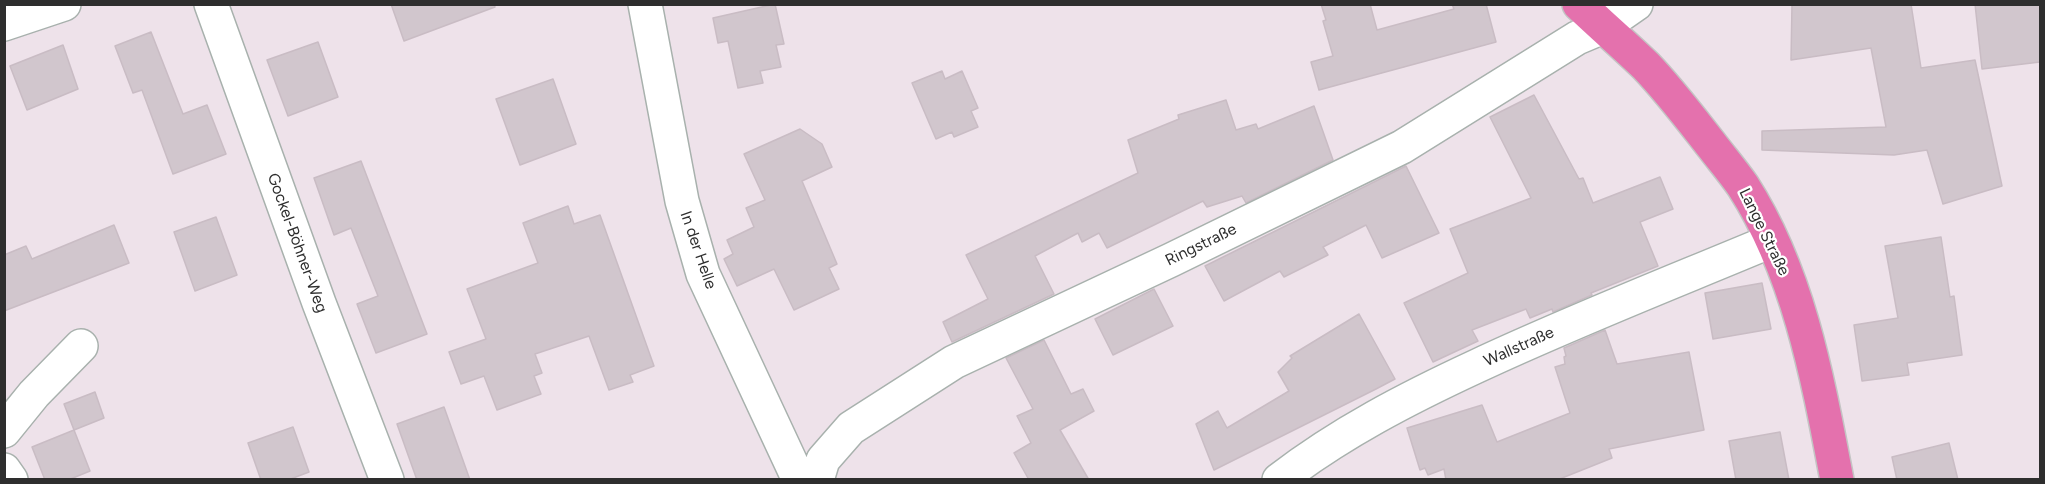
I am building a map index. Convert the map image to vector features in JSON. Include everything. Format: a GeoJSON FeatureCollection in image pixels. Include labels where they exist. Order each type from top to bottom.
{"type":"FeatureCollection","features":[{"type":"Feature","properties":{"kind":"main road","name":"Lange Straße"},"geometry":{"type":"LineString","coordinates":[[1579,4],[1646,66],[1700,130],[1743,187],[1771,241],[1793,295],[1827,426],[1837,480]]}},
{"type":"Feature","properties":{"kind":"street"},"geometry":{"type":"LineString","coordinates":[[4,24],[64,4]]}},
{"type":"Feature","properties":{"kind":"street","name":"Gockel-Böhner-Weg"},"geometry":{"type":"LineString","coordinates":[[211,4],[319,303],[387,480]]}},
{"type":"Feature","properties":{"kind":"street","name":"In der Helle"},"geometry":{"type":"LineString","coordinates":[[645,4],[682,201],[703,274],[799,480]]}},
{"type":"Feature","properties":{"kind":"street","name":"Ringstraße"},"geometry":{"type":"LineString","coordinates":[[817,480],[823,460],[851,428],[954,362],[1171,260],[1402,147],[1577,38],[1603,27],[1636,4]]}},
{"type":"Feature","properties":{"kind":"street","name":"Wallstraße"},"geometry":{"type":"LineString","coordinates":[[1279,480],[1352,430],[1432,387],[1533,340],[1771,241]]}},
{"type":"Feature","properties":{"kind":"street"},"geometry":{"type":"LineString","coordinates":[[4,431],[34,394],[81,346]]}},
{"type":"Feature","properties":{"kind":"street"},"geometry":{"type":"LineString","coordinates":[[4,470],[11,480]]}},
{"type":"Feature","properties":{"kind":"building"},"geometry":{"type":"Polygon","coordinates":[[[391,4],[494,4],[495,7],[404,41],[391,4]]]}},
{"type":"Feature","properties":{"kind":"building"},"geometry":{"type":"Polygon","coordinates":[[[775,4],[784,44],[776,45],[781,67],[760,71],[763,83],[738,88],[728,41],[718,43],[713,18],[775,4]]]}},
{"type":"Feature","properties":{"kind":"building"},"geometry":{"type":"Polygon","coordinates":[[[1321,4],[1370,4],[1377,30],[1454,9],[1452,4],[1486,4],[1496,42],[1319,90],[1311,62],[1333,56],[1323,21],[1326,20],[1321,4]]]}},
{"type":"Feature","properties":{"kind":"building"},"geometry":{"type":"Polygon","coordinates":[[[1792,4],[1911,4],[1921,68],[1975,60],[2002,186],[1943,204],[1927,150],[1894,155],[1762,150],[1762,131],[1886,127],[1871,48],[1791,60],[1792,4]]]}},
{"type":"Feature","properties":{"kind":"building"},"geometry":{"type":"Polygon","coordinates":[[[1975,4],[2040,4],[2040,62],[1982,69],[1975,4]]]}},
{"type":"Feature","properties":{"kind":"building"},"geometry":{"type":"Polygon","coordinates":[[[151,32],[183,114],[207,105],[226,154],[173,174],[142,90],[133,93],[115,46],[151,32]]]}},
{"type":"Feature","properties":{"kind":"building"},"geometry":{"type":"Polygon","coordinates":[[[318,42],[338,97],[288,116],[267,60],[318,42]]]}},
{"type":"Feature","properties":{"kind":"building"},"geometry":{"type":"Polygon","coordinates":[[[63,45],[78,89],[27,110],[10,66],[63,45]]]}},
{"type":"Feature","properties":{"kind":"building"},"geometry":{"type":"Polygon","coordinates":[[[942,71],[945,79],[962,71],[978,108],[971,111],[978,127],[954,137],[952,132],[936,139],[912,83],[942,71]]]}},
{"type":"Feature","properties":{"kind":"building"},"geometry":{"type":"Polygon","coordinates":[[[553,79],[576,144],[520,165],[496,99],[553,79]]]}},
{"type":"Feature","properties":{"kind":"building"},"geometry":{"type":"Polygon","coordinates":[[[1534,95],[1579,179],[1583,178],[1593,203],[1660,177],[1673,209],[1640,222],[1658,266],[1591,293],[1592,295],[1553,312],[1552,309],[1530,318],[1526,309],[1472,330],[1478,341],[1433,362],[1404,303],[1468,273],[1450,229],[1531,198],[1490,117],[1534,95]]]}},
{"type":"Feature","properties":{"kind":"building"},"geometry":{"type":"Polygon","coordinates":[[[1226,100],[1236,130],[1256,124],[1258,129],[1314,106],[1333,160],[1246,203],[1242,196],[1207,207],[1203,201],[1107,248],[1099,233],[1082,242],[1078,233],[1035,256],[1054,294],[952,342],[943,322],[988,299],[966,255],[1138,173],[1128,140],[1179,119],[1178,115],[1226,100]]]}},
{"type":"Feature","properties":{"kind":"building"},"geometry":{"type":"Polygon","coordinates":[[[800,129],[822,144],[832,167],[802,181],[837,264],[829,268],[839,289],[794,310],[774,269],[737,286],[724,259],[733,254],[727,240],[754,227],[746,208],[765,200],[744,154],[800,129]]]}},
{"type":"Feature","properties":{"kind":"building"},"geometry":{"type":"Polygon","coordinates":[[[361,161],[427,334],[376,353],[357,304],[378,296],[351,228],[334,235],[314,178],[361,161]]]}},
{"type":"Feature","properties":{"kind":"building"},"geometry":{"type":"Polygon","coordinates":[[[1406,166],[1439,233],[1382,258],[1366,225],[1323,247],[1328,255],[1284,277],[1280,271],[1224,301],[1205,266],[1406,166]]]}},
{"type":"Feature","properties":{"kind":"building"},"geometry":{"type":"Polygon","coordinates":[[[568,206],[574,224],[600,215],[654,366],[630,375],[633,382],[609,390],[589,336],[535,354],[542,373],[534,376],[541,394],[497,410],[484,376],[461,384],[449,352],[486,339],[467,289],[538,263],[523,223],[568,206]]]}},
{"type":"Feature","properties":{"kind":"building"},"geometry":{"type":"Polygon","coordinates":[[[216,217],[237,275],[195,291],[174,232],[216,217]]]}},
{"type":"Feature","properties":{"kind":"building"},"geometry":{"type":"Polygon","coordinates":[[[114,225],[129,263],[4,311],[4,255],[26,246],[32,259],[114,225]]]}},
{"type":"Feature","properties":{"kind":"building"},"geometry":{"type":"Polygon","coordinates":[[[1941,237],[1950,297],[1954,296],[1962,355],[1907,363],[1909,375],[1862,381],[1854,325],[1898,318],[1885,246],[1941,237]]]}},
{"type":"Feature","properties":{"kind":"building"},"geometry":{"type":"Polygon","coordinates":[[[1762,283],[1771,329],[1713,339],[1705,293],[1762,283]]]}},
{"type":"Feature","properties":{"kind":"building"},"geometry":{"type":"Polygon","coordinates":[[[1154,289],[1173,326],[1113,355],[1095,319],[1154,289]]]}},
{"type":"Feature","properties":{"kind":"building"},"geometry":{"type":"Polygon","coordinates":[[[1359,314],[1395,379],[1214,470],[1196,424],[1218,411],[1227,428],[1289,391],[1278,372],[1292,358],[1290,356],[1359,314]]]}},
{"type":"Feature","properties":{"kind":"building"},"geometry":{"type":"Polygon","coordinates":[[[1605,330],[1617,364],[1689,352],[1704,430],[1609,449],[1612,458],[1557,480],[1446,480],[1444,469],[1428,475],[1425,468],[1420,470],[1407,428],[1482,405],[1497,442],[1570,413],[1555,367],[1565,364],[1564,348],[1605,330]]]}},
{"type":"Feature","properties":{"kind":"building"},"geometry":{"type":"Polygon","coordinates":[[[1044,340],[1071,394],[1083,389],[1094,411],[1060,430],[1089,480],[1029,480],[1014,453],[1031,443],[1017,416],[1033,409],[1006,358],[1044,340]]]}},
{"type":"Feature","properties":{"kind":"building"},"geometry":{"type":"Polygon","coordinates":[[[95,392],[104,418],[74,430],[64,404],[95,392]]]}},
{"type":"Feature","properties":{"kind":"building"},"geometry":{"type":"Polygon","coordinates":[[[444,407],[470,480],[417,480],[397,424],[444,407]]]}},
{"type":"Feature","properties":{"kind":"building"},"geometry":{"type":"Polygon","coordinates":[[[293,427],[309,472],[288,480],[261,480],[248,443],[293,427]]]}},
{"type":"Feature","properties":{"kind":"building"},"geometry":{"type":"Polygon","coordinates":[[[74,430],[90,471],[68,480],[45,480],[32,447],[74,430]]]}},
{"type":"Feature","properties":{"kind":"building"},"geometry":{"type":"Polygon","coordinates":[[[1780,432],[1789,480],[1736,480],[1729,441],[1780,432]]]}},
{"type":"Feature","properties":{"kind":"building"},"geometry":{"type":"Polygon","coordinates":[[[1949,443],[1958,480],[1897,480],[1892,457],[1949,443]]]}}]}
